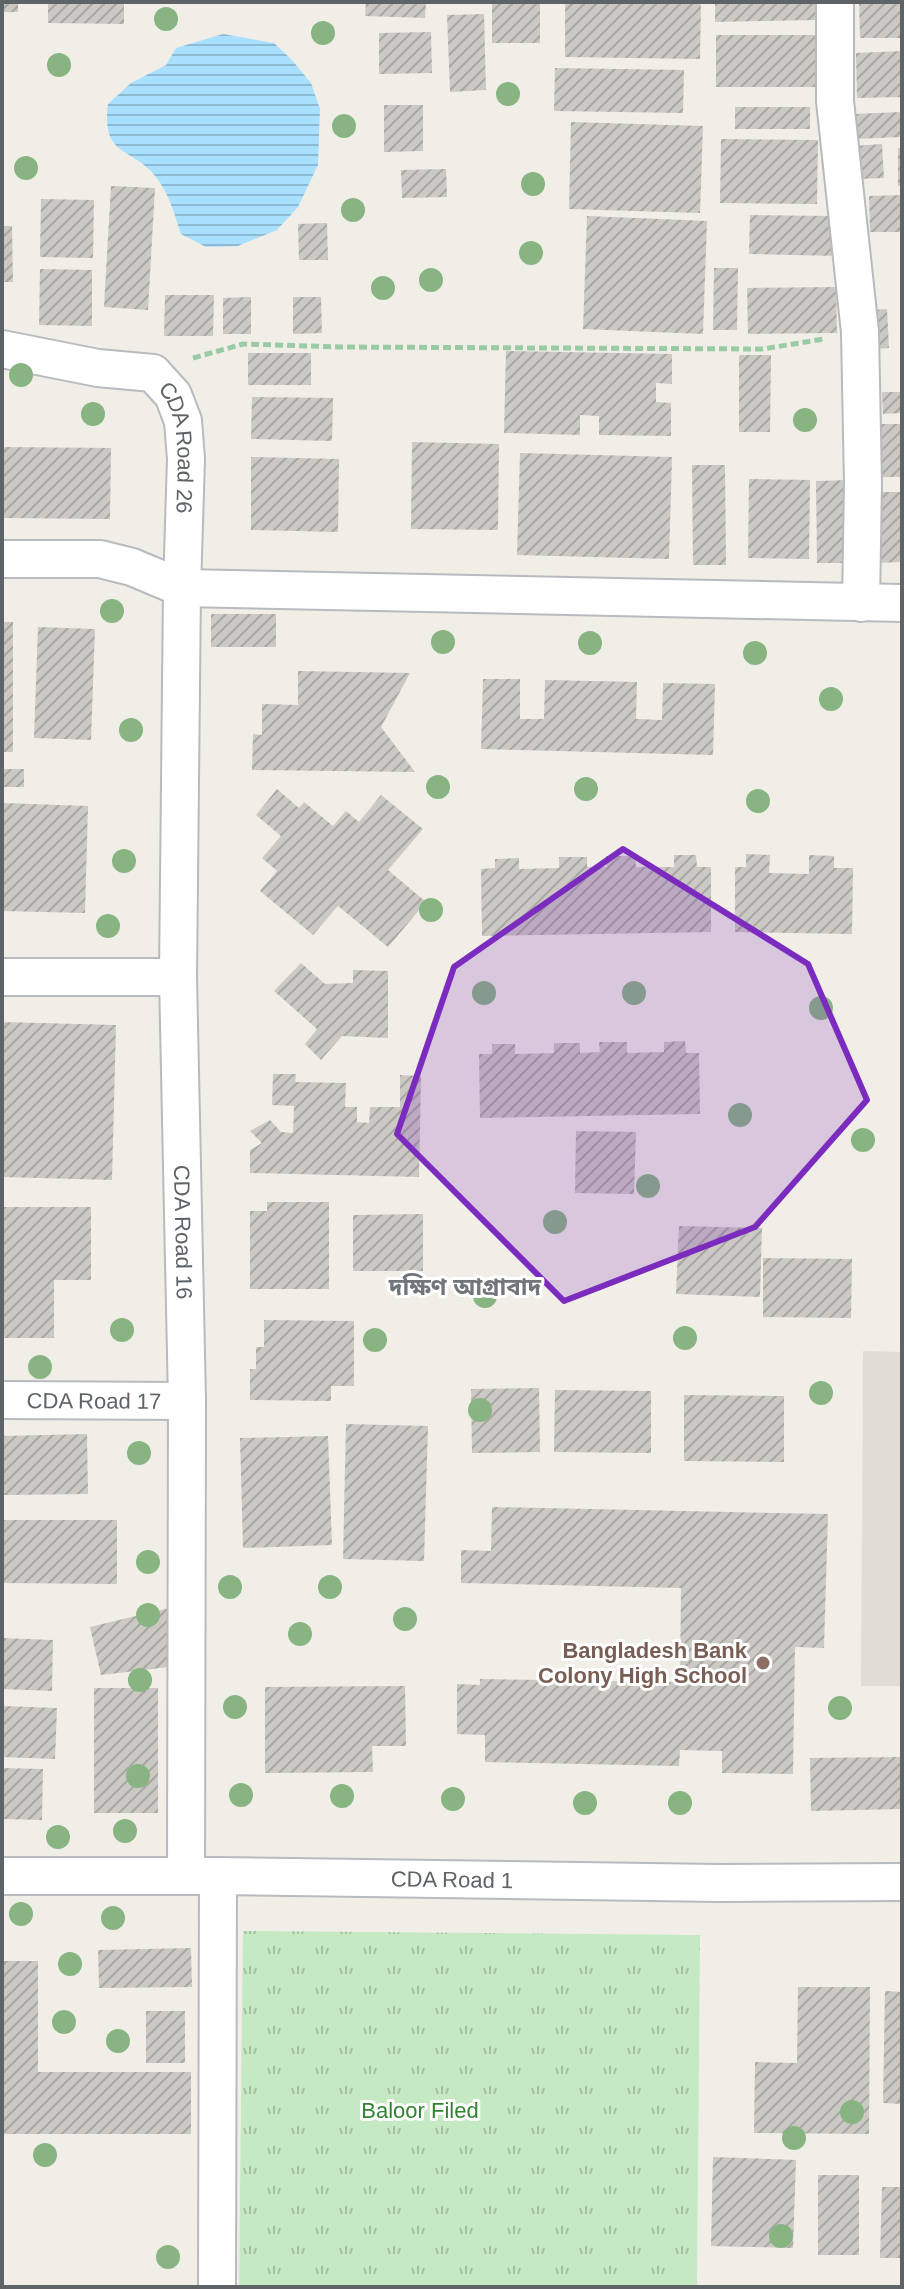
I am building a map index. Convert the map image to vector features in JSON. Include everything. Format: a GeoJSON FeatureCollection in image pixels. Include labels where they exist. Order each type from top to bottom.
{"type":"FeatureCollection","features":[{"type":"Feature","properties":{"kind":"street"},"geometry":{"type":"LineString","coordinates":[[835,2],[835,101],[860,332],[863,484],[861,603]]}},
{"type":"Feature","properties":{"kind":"street","name":"CDA Road 26"},"geometry":{"type":"LineString","coordinates":[[2,349],[98,368],[153,373],[173,395],[183,421],[186,459],[182,588]]}},
{"type":"Feature","properties":{"kind":"street"},"geometry":{"type":"LineString","coordinates":[[2,559],[100,559],[132,567],[182,588],[902,603]]}},
{"type":"Feature","properties":{"kind":"street","name":"CDA Road 16"},"geometry":{"type":"LineString","coordinates":[[182,588],[178,977],[187,1401],[217,2287]]}},
{"type":"Feature","properties":{"kind":"street"},"geometry":{"type":"LineString","coordinates":[[2,977],[178,977]]}},
{"type":"Feature","properties":{"kind":"street","name":"CDA Road 17"},"geometry":{"type":"LineString","coordinates":[[2,1400],[187,1401]]}},
{"type":"Feature","properties":{"kind":"street","name":"CDA Road 1"},"geometry":{"type":"LineString","coordinates":[[2,1876],[902,1882]]}},
{"type":"Feature","properties":{"kind":"path"},"geometry":{"type":"LineString","coordinates":[[153,373],[206,353],[243,344],[763,349],[860,332]]}},
{"type":"Feature","properties":{"kind":"highlighted area"},"geometry":{"type":"Polygon","coordinates":[[[623,849],[808,964],[867,1100],[755,1227],[564,1301],[397,1134],[454,967],[623,849]]]}},
{"type":"Feature","properties":{"kind":"shaded area"},"geometry":{"type":"Polygon","coordinates":[[[863,1351],[902,1352],[902,1686],[861,1686],[863,1351]]]}},
{"type":"Feature","properties":{"kind":"green space","name":"Baloor Filed"},"geometry":{"type":"Polygon","coordinates":[[[243,1931],[700,1935],[697,2287],[239,2287],[243,1931]]]}},
{"type":"Feature","properties":{"kind":"water"},"geometry":{"type":"Polygon","coordinates":[[[223,34],[274,43],[311,83],[320,109],[318,165],[298,207],[277,230],[238,246],[206,247],[181,234],[159,181],[150,170],[115,144],[107,122],[108,104],[131,83],[166,65],[176,48],[223,34]]]}},
{"type":"Feature","properties":{"kind":"building"},"geometry":{"type":"Polygon","coordinates":[[[2,2],[18,2],[18,12],[2,12],[2,2]]]}},
{"type":"Feature","properties":{"kind":"building"},"geometry":{"type":"Polygon","coordinates":[[[48,2],[124,2],[124,24],[48,23],[48,2]]]}},
{"type":"Feature","properties":{"kind":"building"},"geometry":{"type":"Polygon","coordinates":[[[366,2],[426,2],[425,18],[365,16],[366,2]]]}},
{"type":"Feature","properties":{"kind":"building"},"geometry":{"type":"Polygon","coordinates":[[[492,2],[540,2],[540,43],[492,43],[492,2]]]}},
{"type":"Feature","properties":{"kind":"building"},"geometry":{"type":"Polygon","coordinates":[[[565,2],[701,2],[700,59],[565,57],[565,2]]]}},
{"type":"Feature","properties":{"kind":"building"},"geometry":{"type":"Polygon","coordinates":[[[715,2],[815,2],[816,20],[715,22],[715,2]]]}},
{"type":"Feature","properties":{"kind":"building"},"geometry":{"type":"Polygon","coordinates":[[[859,2],[902,2],[902,38],[860,38],[859,2]]]}},
{"type":"Feature","properties":{"kind":"building"},"geometry":{"type":"Polygon","coordinates":[[[484,14],[486,90],[450,92],[447,15],[484,14]]]}},
{"type":"Feature","properties":{"kind":"building"},"geometry":{"type":"Polygon","coordinates":[[[431,32],[432,73],[379,74],[379,33],[431,32]]]}},
{"type":"Feature","properties":{"kind":"building"},"geometry":{"type":"Polygon","coordinates":[[[716,35],[819,35],[819,87],[716,87],[716,35]]]}},
{"type":"Feature","properties":{"kind":"building"},"geometry":{"type":"Polygon","coordinates":[[[902,51],[902,97],[857,98],[856,53],[902,51]]]}},
{"type":"Feature","properties":{"kind":"building"},"geometry":{"type":"Polygon","coordinates":[[[555,68],[684,70],[683,113],[554,111],[555,68]]]}},
{"type":"Feature","properties":{"kind":"building"},"geometry":{"type":"Polygon","coordinates":[[[384,105],[423,105],[423,151],[384,152],[384,105]]]}},
{"type":"Feature","properties":{"kind":"building"},"geometry":{"type":"Polygon","coordinates":[[[735,107],[810,107],[810,129],[735,129],[735,107]]]}},
{"type":"Feature","properties":{"kind":"building"},"geometry":{"type":"Polygon","coordinates":[[[902,112],[902,137],[854,139],[854,114],[902,112]]]}},
{"type":"Feature","properties":{"kind":"building"},"geometry":{"type":"Polygon","coordinates":[[[571,122],[703,126],[700,213],[569,209],[571,122]]]}},
{"type":"Feature","properties":{"kind":"building"},"geometry":{"type":"Polygon","coordinates":[[[721,139],[818,140],[817,204],[720,203],[721,139]]]}},
{"type":"Feature","properties":{"kind":"building"},"geometry":{"type":"Polygon","coordinates":[[[882,144],[884,178],[856,179],[854,146],[882,144]]]}},
{"type":"Feature","properties":{"kind":"building"},"geometry":{"type":"Polygon","coordinates":[[[898,148],[902,148],[902,186],[898,186],[898,148]]]}},
{"type":"Feature","properties":{"kind":"building"},"geometry":{"type":"Polygon","coordinates":[[[446,169],[447,197],[402,198],[401,170],[446,169]]]}},
{"type":"Feature","properties":{"kind":"building"},"geometry":{"type":"Polygon","coordinates":[[[111,186],[155,188],[148,310],[104,307],[111,186]]]}},
{"type":"Feature","properties":{"kind":"building"},"geometry":{"type":"Polygon","coordinates":[[[902,195],[902,232],[870,232],[869,196],[902,195]]]}},
{"type":"Feature","properties":{"kind":"building"},"geometry":{"type":"Polygon","coordinates":[[[41,199],[94,200],[93,258],[40,257],[41,199]]]}},
{"type":"Feature","properties":{"kind":"building"},"geometry":{"type":"Polygon","coordinates":[[[750,215],[835,216],[835,256],[749,254],[750,215]]]}},
{"type":"Feature","properties":{"kind":"building"},"geometry":{"type":"Polygon","coordinates":[[[587,216],[707,221],[703,334],[583,329],[587,216]]]}},
{"type":"Feature","properties":{"kind":"building"},"geometry":{"type":"Polygon","coordinates":[[[327,223],[328,260],[299,260],[298,224],[327,223]]]}},
{"type":"Feature","properties":{"kind":"building"},"geometry":{"type":"Polygon","coordinates":[[[2,226],[12,226],[13,282],[2,282],[2,226]]]}},
{"type":"Feature","properties":{"kind":"building"},"geometry":{"type":"Polygon","coordinates":[[[714,268],[738,268],[737,330],[713,330],[714,268]]]}},
{"type":"Feature","properties":{"kind":"building"},"geometry":{"type":"Polygon","coordinates":[[[40,269],[92,270],[92,326],[39,325],[40,269]]]}},
{"type":"Feature","properties":{"kind":"building"},"geometry":{"type":"Polygon","coordinates":[[[836,287],[837,333],[748,334],[747,288],[836,287]]]}},
{"type":"Feature","properties":{"kind":"building"},"geometry":{"type":"Polygon","coordinates":[[[165,295],[214,295],[213,336],[164,336],[165,295]]]}},
{"type":"Feature","properties":{"kind":"building"},"geometry":{"type":"Polygon","coordinates":[[[251,297],[251,334],[223,334],[223,298],[251,297]]]}},
{"type":"Feature","properties":{"kind":"building"},"geometry":{"type":"Polygon","coordinates":[[[293,297],[321,297],[322,333],[293,334],[293,297]]]}},
{"type":"Feature","properties":{"kind":"building"},"geometry":{"type":"Polygon","coordinates":[[[887,309],[889,348],[875,349],[872,310],[887,309]]]}},
{"type":"Feature","properties":{"kind":"building"},"geometry":{"type":"Polygon","coordinates":[[[506,351],[672,354],[672,384],[656,383],[656,402],[671,403],[671,436],[599,435],[599,416],[580,415],[580,435],[504,433],[506,351]]]}},
{"type":"Feature","properties":{"kind":"building"},"geometry":{"type":"Polygon","coordinates":[[[248,353],[311,353],[311,385],[248,385],[248,353]]]}},
{"type":"Feature","properties":{"kind":"building"},"geometry":{"type":"Polygon","coordinates":[[[739,355],[771,355],[770,432],[739,432],[739,355]]]}},
{"type":"Feature","properties":{"kind":"building"},"geometry":{"type":"Polygon","coordinates":[[[882,392],[902,392],[902,413],[883,414],[882,392]]]}},
{"type":"Feature","properties":{"kind":"building"},"geometry":{"type":"Polygon","coordinates":[[[252,397],[333,398],[332,441],[251,439],[252,397]]]}},
{"type":"Feature","properties":{"kind":"building"},"geometry":{"type":"Polygon","coordinates":[[[879,424],[902,424],[902,477],[879,477],[879,424]]]}},
{"type":"Feature","properties":{"kind":"building"},"geometry":{"type":"Polygon","coordinates":[[[412,442],[499,444],[498,530],[411,529],[412,442]]]}},
{"type":"Feature","properties":{"kind":"building"},"geometry":{"type":"Polygon","coordinates":[[[2,447],[111,448],[110,519],[2,518],[2,447]]]}},
{"type":"Feature","properties":{"kind":"building"},"geometry":{"type":"Polygon","coordinates":[[[520,453],[672,457],[669,559],[517,555],[520,453]]]}},
{"type":"Feature","properties":{"kind":"building"},"geometry":{"type":"Polygon","coordinates":[[[251,457],[339,459],[338,532],[251,530],[251,457]]]}},
{"type":"Feature","properties":{"kind":"building"},"geometry":{"type":"Polygon","coordinates":[[[692,465],[725,465],[726,565],[693,565],[692,465]]]}},
{"type":"Feature","properties":{"kind":"building"},"geometry":{"type":"Polygon","coordinates":[[[749,479],[810,480],[809,559],[748,558],[749,479]]]}},
{"type":"Feature","properties":{"kind":"building"},"geometry":{"type":"Polygon","coordinates":[[[851,480],[852,563],[817,563],[816,481],[851,480]]]}},
{"type":"Feature","properties":{"kind":"building"},"geometry":{"type":"Polygon","coordinates":[[[875,492],[902,492],[902,562],[876,563],[875,492]]]}},
{"type":"Feature","properties":{"kind":"building"},"geometry":{"type":"Polygon","coordinates":[[[211,614],[276,614],[276,647],[211,647],[211,614]]]}},
{"type":"Feature","properties":{"kind":"building"},"geometry":{"type":"Polygon","coordinates":[[[2,622],[13,622],[13,752],[2,752],[2,622]]]}},
{"type":"Feature","properties":{"kind":"building"},"geometry":{"type":"Polygon","coordinates":[[[38,627],[95,629],[91,740],[34,738],[38,627]]]}},
{"type":"Feature","properties":{"kind":"building"},"geometry":{"type":"Polygon","coordinates":[[[298,671],[410,673],[381,727],[415,772],[252,770],[253,734],[262,735],[262,704],[298,705],[298,671]]]}},
{"type":"Feature","properties":{"kind":"building"},"geometry":{"type":"Polygon","coordinates":[[[483,679],[520,679],[520,719],[544,719],[545,680],[637,682],[636,719],[662,720],[663,683],[715,684],[713,755],[481,749],[483,679]]]}},
{"type":"Feature","properties":{"kind":"building"},"geometry":{"type":"Polygon","coordinates":[[[2,769],[24,769],[24,787],[2,787],[2,769]]]}},
{"type":"Feature","properties":{"kind":"building"},"geometry":{"type":"Polygon","coordinates":[[[277,789],[299,808],[304,802],[333,826],[346,811],[359,822],[381,795],[423,829],[388,870],[426,902],[388,947],[338,906],[313,935],[260,891],[277,871],[262,858],[281,836],[256,815],[277,789]]]}},
{"type":"Feature","properties":{"kind":"building"},"geometry":{"type":"Polygon","coordinates":[[[2,803],[88,806],[85,913],[2,911],[2,803]]]}},
{"type":"Feature","properties":{"kind":"building"},"geometry":{"type":"Polygon","coordinates":[[[746,854],[770,855],[769,873],[809,874],[809,855],[834,856],[834,868],[853,868],[852,934],[735,932],[735,867],[746,867],[746,854]]]}},
{"type":"Feature","properties":{"kind":"building"},"geometry":{"type":"Polygon","coordinates":[[[674,855],[696,855],[697,867],[711,867],[711,932],[482,936],[481,869],[495,868],[495,859],[519,858],[519,869],[559,868],[559,857],[587,857],[587,867],[607,867],[606,856],[635,856],[636,867],[674,867],[674,855]]]}},
{"type":"Feature","properties":{"kind":"building"},"geometry":{"type":"Polygon","coordinates":[[[301,963],[325,984],[353,983],[353,970],[388,971],[388,1038],[342,1036],[321,1060],[305,1044],[317,1029],[274,991],[301,963]]]}},
{"type":"Feature","properties":{"kind":"building"},"geometry":{"type":"Polygon","coordinates":[[[2,1022],[116,1025],[112,1180],[2,1177],[2,1022]]]}},
{"type":"Feature","properties":{"kind":"building"},"geometry":{"type":"Polygon","coordinates":[[[685,1041],[686,1053],[699,1053],[700,1114],[480,1118],[479,1054],[492,1054],[492,1044],[515,1044],[515,1054],[554,1053],[554,1043],[580,1043],[580,1053],[600,1052],[599,1042],[627,1042],[627,1053],[664,1052],[664,1042],[685,1041]]]}},
{"type":"Feature","properties":{"kind":"building"},"geometry":{"type":"Polygon","coordinates":[[[273,1074],[296,1074],[295,1082],[346,1083],[345,1107],[357,1107],[357,1122],[369,1123],[370,1107],[400,1107],[400,1075],[421,1076],[419,1177],[250,1173],[250,1150],[262,1143],[250,1131],[270,1120],[281,1132],[293,1133],[294,1106],[272,1105],[273,1074]]]}},
{"type":"Feature","properties":{"kind":"building"},"geometry":{"type":"Polygon","coordinates":[[[576,1131],[636,1132],[634,1194],[575,1193],[576,1131]]]}},
{"type":"Feature","properties":{"kind":"building"},"geometry":{"type":"Polygon","coordinates":[[[267,1202],[329,1202],[329,1289],[250,1289],[250,1211],[267,1211],[267,1202]]]}},
{"type":"Feature","properties":{"kind":"building"},"geometry":{"type":"Polygon","coordinates":[[[2,1207],[91,1207],[91,1280],[54,1280],[54,1338],[2,1338],[2,1207]]]}},
{"type":"Feature","properties":{"kind":"building"},"geometry":{"type":"Polygon","coordinates":[[[423,1214],[423,1271],[353,1271],[353,1215],[423,1214]]]}},
{"type":"Feature","properties":{"kind":"building"},"geometry":{"type":"Polygon","coordinates":[[[679,1226],[762,1228],[760,1297],[676,1294],[679,1226]]]}},
{"type":"Feature","properties":{"kind":"building"},"geometry":{"type":"Polygon","coordinates":[[[763,1258],[852,1259],[851,1318],[763,1317],[763,1258]]]}},
{"type":"Feature","properties":{"kind":"building"},"geometry":{"type":"Polygon","coordinates":[[[264,1320],[354,1321],[354,1386],[331,1386],[331,1401],[250,1400],[250,1369],[256,1369],[256,1347],[264,1347],[264,1320]]]}},
{"type":"Feature","properties":{"kind":"building"},"geometry":{"type":"Polygon","coordinates":[[[539,1388],[540,1452],[472,1453],[471,1389],[539,1388]]]}},
{"type":"Feature","properties":{"kind":"building"},"geometry":{"type":"Polygon","coordinates":[[[555,1390],[651,1391],[651,1453],[554,1452],[555,1390]]]}},
{"type":"Feature","properties":{"kind":"building"},"geometry":{"type":"Polygon","coordinates":[[[684,1395],[784,1396],[784,1462],[684,1461],[684,1395]]]}},
{"type":"Feature","properties":{"kind":"building"},"geometry":{"type":"Polygon","coordinates":[[[346,1424],[428,1426],[424,1561],[343,1559],[346,1424]]]}},
{"type":"Feature","properties":{"kind":"building"},"geometry":{"type":"Polygon","coordinates":[[[87,1434],[88,1494],[2,1495],[2,1436],[87,1434]]]}},
{"type":"Feature","properties":{"kind":"building"},"geometry":{"type":"Polygon","coordinates":[[[328,1436],[332,1545],[243,1548],[240,1438],[328,1436]]]}},
{"type":"Feature","properties":{"kind":"building","name":"Bangladesh Bank Colony High School"},"geometry":{"type":"Polygon","coordinates":[[[492,1507],[828,1514],[824,1648],[795,1647],[793,1774],[722,1773],[722,1751],[680,1750],[679,1766],[485,1762],[485,1735],[457,1734],[457,1684],[480,1685],[480,1679],[680,1682],[681,1588],[461,1583],[461,1550],[491,1551],[492,1507]]]}},
{"type":"Feature","properties":{"kind":"building"},"geometry":{"type":"Polygon","coordinates":[[[2,1520],[117,1520],[117,1584],[2,1583],[2,1520]]]}},
{"type":"Feature","properties":{"kind":"building"},"geometry":{"type":"Polygon","coordinates":[[[169,1608],[169,1667],[101,1675],[90,1627],[169,1608]]]}},
{"type":"Feature","properties":{"kind":"building"},"geometry":{"type":"Polygon","coordinates":[[[2,1638],[53,1640],[52,1691],[2,1689],[2,1638]]]}},
{"type":"Feature","properties":{"kind":"building"},"geometry":{"type":"Polygon","coordinates":[[[405,1686],[406,1746],[372,1746],[373,1772],[265,1773],[265,1687],[405,1686]]]}},
{"type":"Feature","properties":{"kind":"building"},"geometry":{"type":"Polygon","coordinates":[[[94,1688],[158,1688],[158,1813],[94,1813],[94,1688]]]}},
{"type":"Feature","properties":{"kind":"building"},"geometry":{"type":"Polygon","coordinates":[[[4,1706],[57,1708],[55,1759],[2,1757],[4,1706]]]}},
{"type":"Feature","properties":{"kind":"building"},"geometry":{"type":"Polygon","coordinates":[[[902,1757],[902,1809],[811,1811],[810,1758],[902,1757]]]}},
{"type":"Feature","properties":{"kind":"building"},"geometry":{"type":"Polygon","coordinates":[[[2,1768],[43,1769],[42,1820],[2,1819],[2,1768]]]}},
{"type":"Feature","properties":{"kind":"building"},"geometry":{"type":"Polygon","coordinates":[[[191,1948],[192,1987],[99,1988],[98,1950],[191,1948]]]}},
{"type":"Feature","properties":{"kind":"building"},"geometry":{"type":"Polygon","coordinates":[[[2,1961],[38,1961],[38,2072],[191,2072],[191,2134],[2,2134],[2,1961]]]}},
{"type":"Feature","properties":{"kind":"building"},"geometry":{"type":"Polygon","coordinates":[[[798,1987],[870,1987],[869,2134],[754,2133],[755,2062],[797,2063],[798,1987]]]}},
{"type":"Feature","properties":{"kind":"building"},"geometry":{"type":"Polygon","coordinates":[[[885,1991],[902,1992],[902,2104],[883,2103],[885,1991]]]}},
{"type":"Feature","properties":{"kind":"building"},"geometry":{"type":"Polygon","coordinates":[[[146,2011],[185,2011],[185,2063],[146,2063],[146,2011]]]}},
{"type":"Feature","properties":{"kind":"building"},"geometry":{"type":"Polygon","coordinates":[[[713,2157],[796,2160],[793,2248],[711,2246],[713,2157]]]}},
{"type":"Feature","properties":{"kind":"building"},"geometry":{"type":"Polygon","coordinates":[[[818,2175],[859,2175],[859,2255],[818,2255],[818,2175]]]}},
{"type":"Feature","properties":{"kind":"building"},"geometry":{"type":"Polygon","coordinates":[[[882,2187],[902,2187],[902,2258],[880,2258],[882,2187]]]}},
{"type":"Feature","properties":{"kind":"place","name":"Bangladesh Bank Colony High School"},"geometry":{"type":"Point","coordinates":[763,1663]}},
{"type":"Feature","properties":{"kind":"district","name":"দক্ষিণ আগ্রাবাদ"},"geometry":{"type":"Point","coordinates":[465,1286]}}]}
